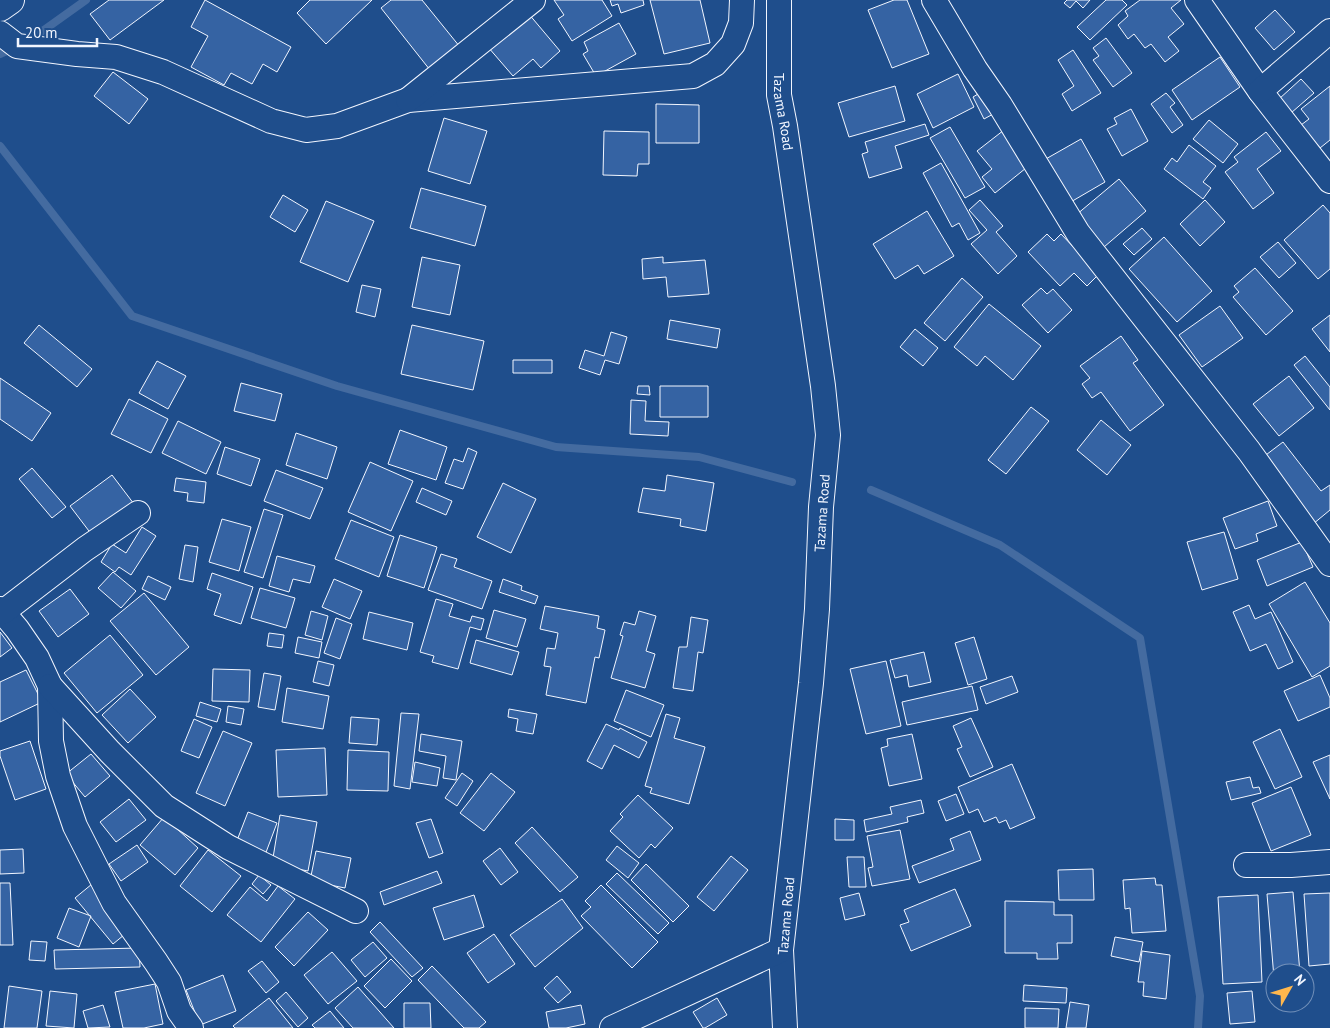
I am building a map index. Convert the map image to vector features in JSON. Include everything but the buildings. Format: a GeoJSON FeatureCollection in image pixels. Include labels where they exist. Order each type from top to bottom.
{"type":"FeatureCollection","features":[{"type":"Feature","properties":{"kind":"street"},"geometry":{"type":"LineString","coordinates":[[0,6],[10,0]]}},
{"type":"Feature","properties":{"kind":"street"},"geometry":{"type":"LineString","coordinates":[[408,100],[533,0]]}},
{"type":"Feature","properties":{"kind":"street"},"geometry":{"type":"LineString","coordinates":[[0,33],[17,46],[116,57],[163,72],[271,121],[306,130],[337,126],[408,100],[693,76],[715,64],[733,44],[740,23],[742,0]]}},
{"type":"Feature","properties":{"kind":"street","name":"Tazama Road"},"geometry":{"type":"LineString","coordinates":[[779,0],[779,95],[819,357],[828,435],[820,507],[817,609],[811,683],[781,950],[785,1028]]}},
{"type":"Feature","properties":{"kind":"street"},"geometry":{"type":"LineString","coordinates":[[934,0],[1078,233],[1249,451],[1329,560]]}},
{"type":"Feature","properties":{"kind":"street"},"geometry":{"type":"LineString","coordinates":[[1197,0],[1260,91],[1330,181]]}},
{"type":"Feature","properties":{"kind":"street"},"geometry":{"type":"LineString","coordinates":[[1260,91],[1330,32]]}},
{"type":"Feature","properties":{"kind":"street"},"geometry":{"type":"LineString","coordinates":[[138,513],[1,611],[37,658],[50,686],[110,752],[164,806],[228,847],[356,911]]}},
{"type":"Feature","properties":{"kind":"street"},"geometry":{"type":"LineString","coordinates":[[50,686],[51,741],[58,776],[75,826],[114,902],[169,982],[179,1011],[191,1028]]}},
{"type":"Feature","properties":{"kind":"street"},"geometry":{"type":"LineString","coordinates":[[1246,865],[1291,865],[1330,862]]}},
{"type":"Feature","properties":{"kind":"street"},"geometry":{"type":"LineString","coordinates":[[612,1028],[781,950]]}},
{"type":"Feature","properties":{"kind":"waterway"},"geometry":{"type":"LineString","coordinates":[[26,41],[86,0]]}},
{"type":"Feature","properties":{"kind":"waterway"},"geometry":{"type":"LineString","coordinates":[[0,54],[13,48]]}},
{"type":"Feature","properties":{"kind":"waterway"},"geometry":{"type":"LineString","coordinates":[[0,146],[132,316],[337,386],[556,447],[699,457],[792,482]]}},
{"type":"Feature","properties":{"kind":"waterway"},"geometry":{"type":"LineString","coordinates":[[871,490],[1000,545],[1140,638],[1200,996],[1198,1028]]}}]}
